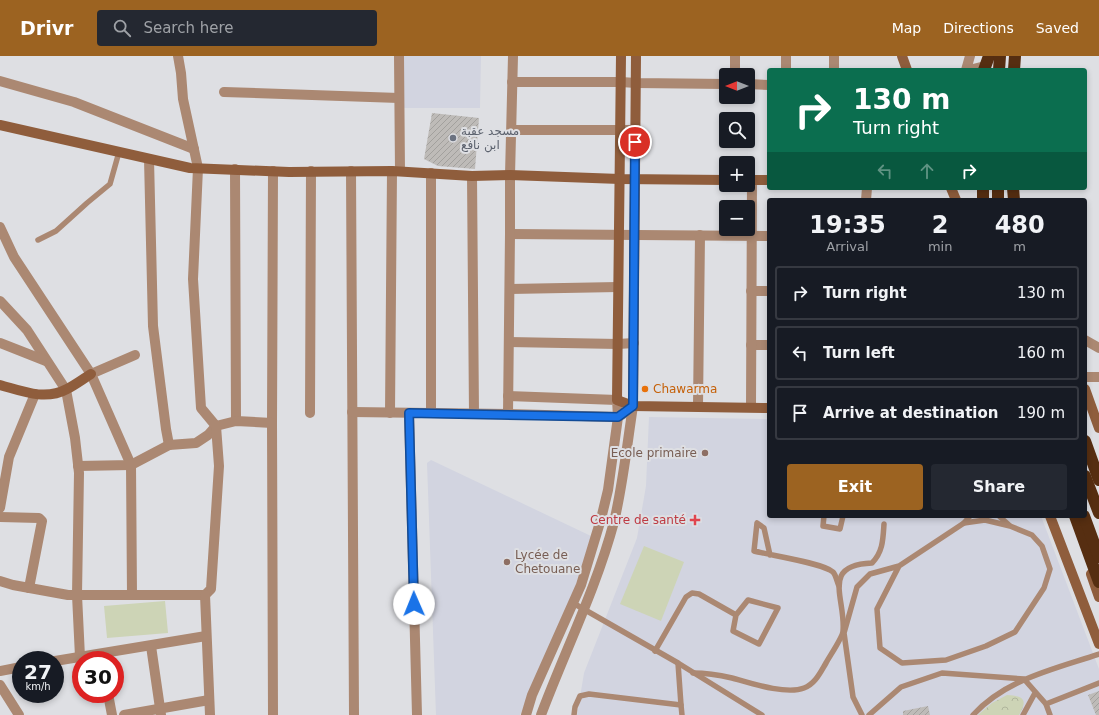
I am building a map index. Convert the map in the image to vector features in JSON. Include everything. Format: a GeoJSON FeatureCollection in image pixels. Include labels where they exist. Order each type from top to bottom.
{"type":"FeatureCollection","features":[{"type":"Feature","properties":{"kind":"highway"},"geometry":{"type":"LineString","coordinates":[[999,68],[1000,56]]}},
{"type":"Feature","properties":{"kind":"highway"},"geometry":{"type":"LineString","coordinates":[[1014,68],[1016,56]]}},
{"type":"Feature","properties":{"kind":"highway"},"geometry":{"type":"LineString","coordinates":[[1087,447],[1099,480]]}},
{"type":"Feature","properties":{"kind":"highway"},"geometry":{"type":"LineString","coordinates":[[1087,481],[1099,513]]}},
{"type":"Feature","properties":{"kind":"highway"},"geometry":{"type":"LineString","coordinates":[[1076,518],[1099,582]]}},
{"type":"Feature","properties":{"kind":"highway"},"geometry":{"type":"LineString","coordinates":[[1085,518],[1099,557]]}},
{"type":"Feature","properties":{"kind":"main road"},"geometry":{"type":"LineString","coordinates":[[621,56],[617,400],[633,406],[767,408]]}},
{"type":"Feature","properties":{"kind":"main road"},"geometry":{"type":"LineString","coordinates":[[633,406],[636,56]]}},
{"type":"Feature","properties":{"kind":"main road"},"geometry":{"type":"LineString","coordinates":[[902,56],[906,68]]}},
{"type":"Feature","properties":{"kind":"main road"},"geometry":{"type":"LineString","coordinates":[[0,125],[190,168],[273,171],[396,171],[472,176],[510,175],[620,179],[719,180]]}},
{"type":"Feature","properties":{"kind":"main road"},"geometry":{"type":"LineString","coordinates":[[755,180],[767,180]]}},
{"type":"Feature","properties":{"kind":"main road"},"geometry":{"type":"LineString","coordinates":[[0,384],[36,394],[47,395],[66,390],[91,374]]}},
{"type":"Feature","properties":{"kind":"main road"},"geometry":{"type":"LineString","coordinates":[[1087,394],[1099,428]]}},
{"type":"Feature","properties":{"kind":"main road"},"geometry":{"type":"LineString","coordinates":[[1051,518],[1099,644]]}},
{"type":"Feature","properties":{"kind":"main road"},"geometry":{"type":"LineString","coordinates":[[1071,518],[1099,597]]}},
{"type":"Feature","properties":{"kind":"street"},"geometry":{"type":"LineString","coordinates":[[178,56],[184,99],[198,168],[193,278],[201,408],[216,426],[219,466],[214,565],[211,588],[205,595],[210,715]]}},
{"type":"Feature","properties":{"kind":"street"},"geometry":{"type":"LineString","coordinates":[[390,413],[399,56]]}},
{"type":"Feature","properties":{"kind":"street"},"geometry":{"type":"LineString","coordinates":[[508,414],[510,175],[513,56]]}},
{"type":"Feature","properties":{"kind":"street"},"geometry":{"type":"LineString","coordinates":[[735,56],[735,68]]}},
{"type":"Feature","properties":{"kind":"street"},"geometry":{"type":"LineString","coordinates":[[786,56],[786,68]]}},
{"type":"Feature","properties":{"kind":"street"},"geometry":{"type":"LineString","coordinates":[[834,56],[834,68]]}},
{"type":"Feature","properties":{"kind":"street"},"geometry":{"type":"LineString","coordinates":[[967,68],[970,56]]}},
{"type":"Feature","properties":{"kind":"street"},"geometry":{"type":"LineString","coordinates":[[975,68],[986,64]]}},
{"type":"Feature","properties":{"kind":"street"},"geometry":{"type":"LineString","coordinates":[[0,81],[74,102],[194,149]]}},
{"type":"Feature","properties":{"kind":"street"},"geometry":{"type":"LineString","coordinates":[[512,82],[719,84]]}},
{"type":"Feature","properties":{"kind":"street"},"geometry":{"type":"LineString","coordinates":[[755,84],[767,85]]}},
{"type":"Feature","properties":{"kind":"street"},"geometry":{"type":"LineString","coordinates":[[224,92],[399,98]]}},
{"type":"Feature","properties":{"kind":"street"},"geometry":{"type":"LineString","coordinates":[[512,130],[635,130]]}},
{"type":"Feature","properties":{"kind":"street"},"geometry":{"type":"LineString","coordinates":[[149,159],[153,326],[166,429],[170,445]]}},
{"type":"Feature","properties":{"kind":"street"},"geometry":{"type":"LineString","coordinates":[[235,169],[236,421]]}},
{"type":"Feature","properties":{"kind":"street"},"geometry":{"type":"LineString","coordinates":[[273,171],[273,715]]}},
{"type":"Feature","properties":{"kind":"street"},"geometry":{"type":"LineString","coordinates":[[310,413],[311,171]]}},
{"type":"Feature","properties":{"kind":"street"},"geometry":{"type":"LineString","coordinates":[[351,171],[354,715]]}},
{"type":"Feature","properties":{"kind":"street"},"geometry":{"type":"LineString","coordinates":[[431,173],[431,413]]}},
{"type":"Feature","properties":{"kind":"street"},"geometry":{"type":"LineString","coordinates":[[472,176],[474,414]]}},
{"type":"Feature","properties":{"kind":"street"},"geometry":{"type":"LineString","coordinates":[[1,230],[14,257],[91,374],[131,465],[132,594]]}},
{"type":"Feature","properties":{"kind":"street"},"geometry":{"type":"LineString","coordinates":[[510,234],[719,236]]}},
{"type":"Feature","properties":{"kind":"street"},"geometry":{"type":"LineString","coordinates":[[698,406],[700,236]]}},
{"type":"Feature","properties":{"kind":"street"},"geometry":{"type":"LineString","coordinates":[[751,407],[752,236]]}},
{"type":"Feature","properties":{"kind":"street"},"geometry":{"type":"LineString","coordinates":[[755,236],[767,236]]}},
{"type":"Feature","properties":{"kind":"street"},"geometry":{"type":"LineString","coordinates":[[510,289],[618,287]]}},
{"type":"Feature","properties":{"kind":"street"},"geometry":{"type":"LineString","coordinates":[[752,291],[767,291]]}},
{"type":"Feature","properties":{"kind":"street"},"geometry":{"type":"LineString","coordinates":[[0,301],[27,330],[66,390],[78,466],[77,595],[80,651]]}},
{"type":"Feature","properties":{"kind":"street"},"geometry":{"type":"LineString","coordinates":[[1087,341],[1099,348]]}},
{"type":"Feature","properties":{"kind":"street"},"geometry":{"type":"LineString","coordinates":[[509,342],[634,343]]}},
{"type":"Feature","properties":{"kind":"street"},"geometry":{"type":"LineString","coordinates":[[0,343],[46,361]]}},
{"type":"Feature","properties":{"kind":"street"},"geometry":{"type":"LineString","coordinates":[[751,345],[767,345]]}},
{"type":"Feature","properties":{"kind":"street"},"geometry":{"type":"LineString","coordinates":[[91,374],[135,354]]}},
{"type":"Feature","properties":{"kind":"street"},"geometry":{"type":"LineString","coordinates":[[1087,377],[1099,377]]}},
{"type":"Feature","properties":{"kind":"street"},"geometry":{"type":"LineString","coordinates":[[0,508],[4,455],[36,394]]}},
{"type":"Feature","properties":{"kind":"street"},"geometry":{"type":"LineString","coordinates":[[508,396],[617,400],[618,417],[608,490],[581,585],[532,695],[526,715]]}},
{"type":"Feature","properties":{"kind":"street"},"geometry":{"type":"LineString","coordinates":[[352,412],[618,417],[633,406]]}},
{"type":"Feature","properties":{"kind":"street"},"geometry":{"type":"LineString","coordinates":[[541,715],[584,611],[604,556],[614,522],[621,486],[633,406]]}},
{"type":"Feature","properties":{"kind":"street"},"geometry":{"type":"LineString","coordinates":[[409,413],[416,715]]}},
{"type":"Feature","properties":{"kind":"street"},"geometry":{"type":"LineString","coordinates":[[78,466],[131,465],[170,445],[196,443],[208,435],[216,426],[236,421],[272,423]]}},
{"type":"Feature","properties":{"kind":"street"},"geometry":{"type":"LineString","coordinates":[[0,517],[39,518],[42,521],[30,588]]}},
{"type":"Feature","properties":{"kind":"street"},"geometry":{"type":"LineString","coordinates":[[601,519],[614,522]]}},
{"type":"Feature","properties":{"kind":"street"},"geometry":{"type":"LineString","coordinates":[[0,581],[13,585],[68,595],[205,595]]}},
{"type":"Feature","properties":{"kind":"street"},"geometry":{"type":"LineString","coordinates":[[124,652],[206,636]]}},
{"type":"Feature","properties":{"kind":"street"},"geometry":{"type":"LineString","coordinates":[[151,646],[160,712]]}},
{"type":"Feature","properties":{"kind":"street"},"geometry":{"type":"LineString","coordinates":[[0,671],[12,669]]}},
{"type":"Feature","properties":{"kind":"street"},"geometry":{"type":"LineString","coordinates":[[0,685],[19,715]]}},
{"type":"Feature","properties":{"kind":"street"},"geometry":{"type":"LineString","coordinates":[[124,715],[160,712],[209,700]]}},
{"type":"Feature","properties":{"kind":"street"},"geometry":{"type":"LineString","coordinates":[[110,703],[112,715]]}},
{"type":"Feature","properties":{"kind":"lane"},"geometry":{"type":"LineString","coordinates":[[38,240],[56,231],[110,184],[119,152]]}},
{"type":"Feature","properties":{"kind":"lane"},"geometry":{"type":"LineString","coordinates":[[824,518],[823,526],[840,529],[843,518]]}},
{"type":"Feature","properties":{"kind":"lane"},"geometry":{"type":"LineString","coordinates":[[693,673],[705,672],[772,688],[789,690],[804,688],[817,678],[844,633],[857,587],[870,574],[899,566],[964,523],[968,518]]}},
{"type":"Feature","properties":{"kind":"lane"},"geometry":{"type":"LineString","coordinates":[[1001,518],[1010,526]]}},
{"type":"Feature","properties":{"kind":"lane"},"geometry":{"type":"LineString","coordinates":[[899,566],[877,610],[880,648],[902,664],[946,660],[986,646],[1015,632],[1044,588],[1050,569],[1042,546],[1032,535],[1010,526],[985,520],[964,523]]}},
{"type":"Feature","properties":{"kind":"lane"},"geometry":{"type":"LineString","coordinates":[[770,555],[764,528],[757,523],[754,551],[770,555],[822,566],[833,572],[839,587],[853,697],[862,715]]}},
{"type":"Feature","properties":{"kind":"lane"},"geometry":{"type":"LineString","coordinates":[[839,587],[842,574],[845,569],[859,563],[872,563],[878,557],[883,542],[884,524]]}},
{"type":"Feature","properties":{"kind":"lane"},"geometry":{"type":"LineString","coordinates":[[655,651],[686,596],[692,593],[699,594],[736,615]]}},
{"type":"Feature","properties":{"kind":"lane"},"geometry":{"type":"LineString","coordinates":[[748,600],[778,608],[759,644],[733,631],[736,615],[748,600]]}},
{"type":"Feature","properties":{"kind":"lane"},"geometry":{"type":"LineString","coordinates":[[573,603],[584,611],[678,663],[762,715]]}},
{"type":"Feature","properties":{"kind":"lane"},"geometry":{"type":"LineString","coordinates":[[973,715],[982,705],[995,695],[1024,679],[1099,654]]}},
{"type":"Feature","properties":{"kind":"lane"},"geometry":{"type":"LineString","coordinates":[[678,663],[680,705],[682,715]]}},
{"type":"Feature","properties":{"kind":"lane"},"geometry":{"type":"LineString","coordinates":[[869,715],[901,687],[942,673],[1024,679],[1046,704],[1050,715]]}},
{"type":"Feature","properties":{"kind":"lane"},"geometry":{"type":"LineString","coordinates":[[1046,704],[1099,683]]}},
{"type":"Feature","properties":{"kind":"lane"},"geometry":{"type":"LineString","coordinates":[[1023,715],[1035,693]]}},
{"type":"Feature","properties":{"kind":"lane"},"geometry":{"type":"LineString","coordinates":[[574,715],[575,707],[580,696],[589,694],[680,705]]}},
{"type":"Feature","properties":{"kind":"shaded area"},"geometry":{"type":"Polygon","coordinates":[[[404,56],[481,56],[480,108],[404,108],[404,56]]]}},
{"type":"Feature","properties":{"kind":"shaded area"},"geometry":{"type":"Polygon","coordinates":[[[649,417],[767,419],[767,518],[1042,518],[1099,669],[1099,715],[577,715],[584,673],[637,538],[646,486],[649,417]]]}},
{"type":"Feature","properties":{"kind":"shaded area","name":"Lycée de Chetouane"},"geometry":{"type":"Polygon","coordinates":[[[431,460],[591,536],[575,588],[520,715],[436,715],[427,463],[431,460]]]}},
{"type":"Feature","properties":{"kind":"green space"},"geometry":{"type":"Polygon","coordinates":[[[644,546],[684,562],[661,621],[620,604],[644,546]]]}},
{"type":"Feature","properties":{"kind":"green space"},"geometry":{"type":"Polygon","coordinates":[[[165,601],[168,633],[107,638],[104,606],[165,601]]]}},
{"type":"Feature","properties":{"kind":"green space"},"geometry":{"type":"Polygon","coordinates":[[[1007,695],[1017,696],[1023,700],[1022,710],[1019,715],[978,715],[992,703],[1007,695]]]}},
{"type":"Feature","properties":{"kind":"building","name":"مسجد عقبة ابن نافع"},"geometry":{"type":"Polygon","coordinates":[[[432,113],[479,118],[475,169],[438,166],[424,159],[432,113]]]}},
{"type":"Feature","properties":{"kind":"building"},"geometry":{"type":"Polygon","coordinates":[[[1099,691],[1099,715],[1096,715],[1088,695],[1099,691]]]}},
{"type":"Feature","properties":{"kind":"building"},"geometry":{"type":"Polygon","coordinates":[[[928,706],[930,715],[903,715],[903,711],[928,706]]]}},
{"type":"Feature","properties":{"kind":"place","name":"مسجد عقبة ابن نافع"},"geometry":{"type":"Point","coordinates":[453,138]}},
{"type":"Feature","properties":{"kind":"place","name":"Chawarma"},"geometry":{"type":"Point","coordinates":[645,389]}},
{"type":"Feature","properties":{"kind":"place","name":"Ecole primaire"},"geometry":{"type":"Point","coordinates":[705,453]}},
{"type":"Feature","properties":{"kind":"place","name":"Centre de santé"},"geometry":{"type":"Point","coordinates":[695,520]}},
{"type":"Feature","properties":{"kind":"place","name":"Lycée de Chetouane"},"geometry":{"type":"Point","coordinates":[507,562]}},
{"type":"Feature","properties":{"kind":"route"},"geometry":{"type":"LineString","coordinates":[[414,604],[409,413],[618,417],[633,406],[635,142]]}}]}
